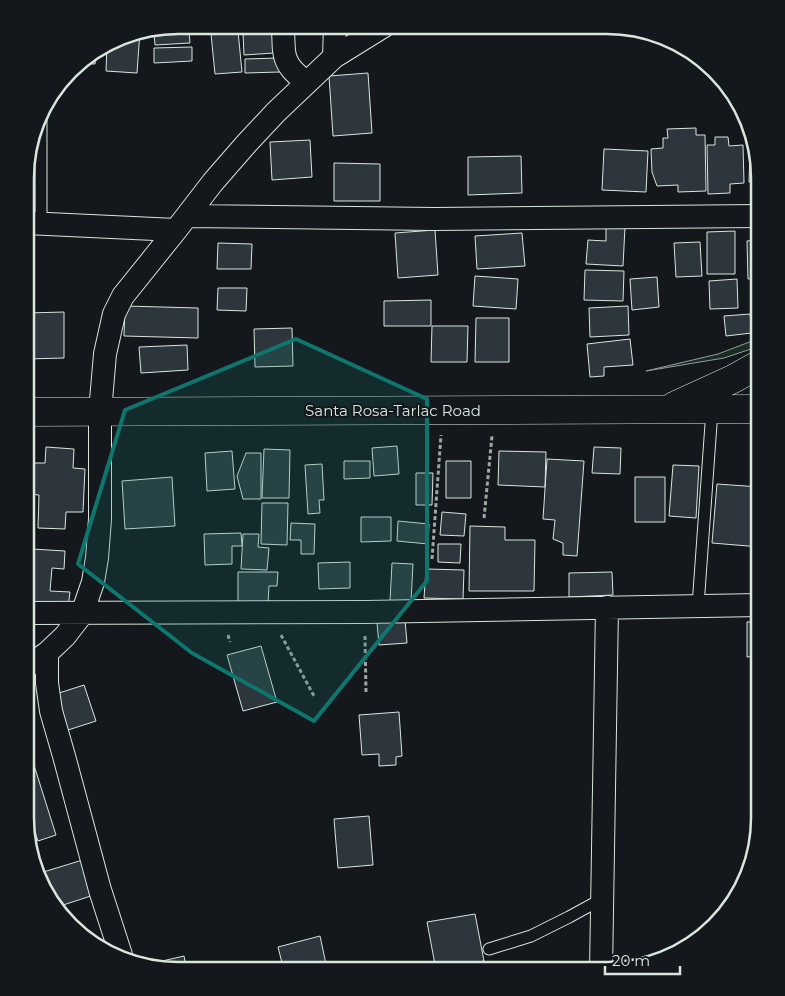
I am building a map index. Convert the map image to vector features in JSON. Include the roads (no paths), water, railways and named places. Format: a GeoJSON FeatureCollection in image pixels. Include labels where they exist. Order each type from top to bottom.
{"type":"FeatureCollection","features":[{"type":"Feature","properties":{"kind":"highway"},"geometry":{"type":"LineString","coordinates":[[666,410],[751,369]]}},
{"type":"Feature","properties":{"kind":"highway","name":"Santa Rosa-Tarlac Road"},"geometry":{"type":"LineString","coordinates":[[34,412],[751,409]]}},
{"type":"Feature","properties":{"kind":"street"},"geometry":{"type":"LineString","coordinates":[[283,34],[286,61],[297,75],[307,82]]}},
{"type":"Feature","properties":{"kind":"street"},"geometry":{"type":"LineString","coordinates":[[334,57],[335,34]]}},
{"type":"Feature","properties":{"kind":"street"},"geometry":{"type":"LineString","coordinates":[[34,662],[47,653],[65,636],[82,614],[93,582],[100,518],[100,412],[105,354],[114,314],[123,296],[246,143],[334,57],[371,34]]}},
{"type":"Feature","properties":{"kind":"street"},"geometry":{"type":"LineString","coordinates":[[34,224],[751,216]]}},
{"type":"Feature","properties":{"kind":"street"},"geometry":{"type":"LineString","coordinates":[[34,613],[365,612],[751,605]]}},
{"type":"Feature","properties":{"kind":"street"},"geometry":{"type":"LineString","coordinates":[[601,962],[607,607]]}},
{"type":"Feature","properties":{"kind":"street"},"geometry":{"type":"LineString","coordinates":[[47,653],[47,683],[51,711],[100,890],[119,949]]}},
{"type":"Feature","properties":{"kind":"lane"},"geometry":{"type":"LineString","coordinates":[[34,224],[39,139]]}},
{"type":"Feature","properties":{"kind":"lane"},"geometry":{"type":"LineString","coordinates":[[698,606],[712,410]]}},
{"type":"Feature","properties":{"kind":"lane"},"geometry":{"type":"LineString","coordinates":[[489,949],[531,936],[602,899]]}}]}
